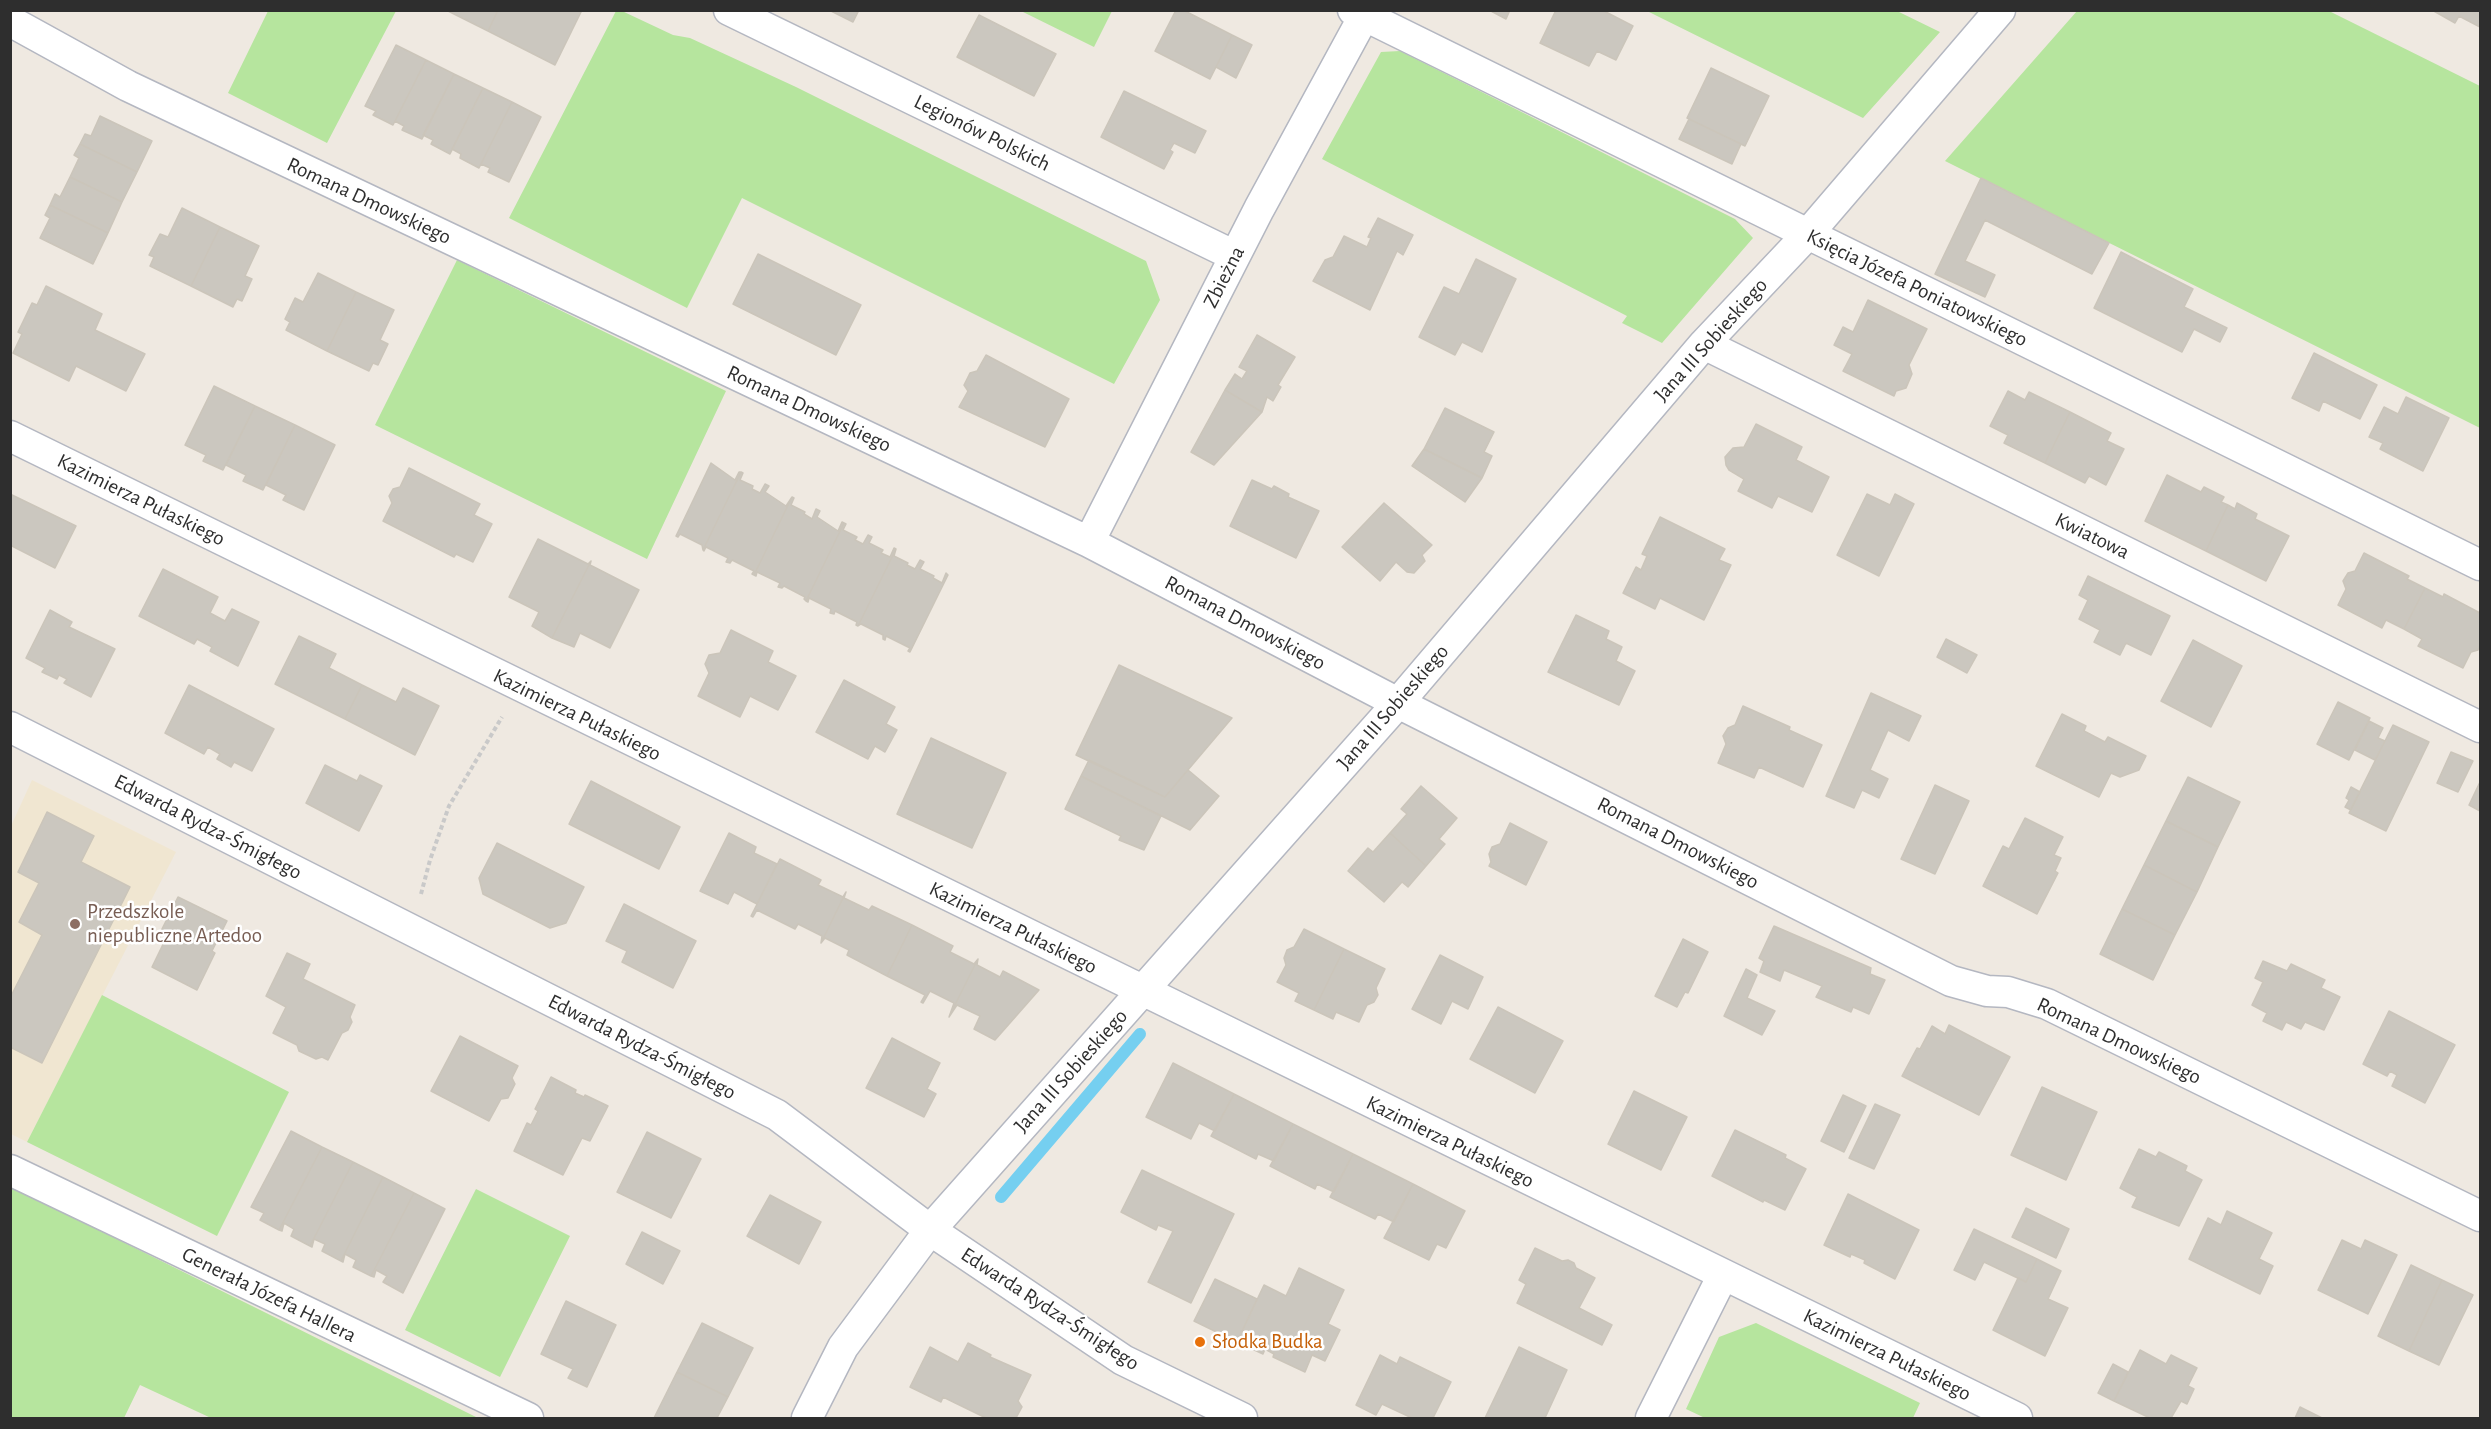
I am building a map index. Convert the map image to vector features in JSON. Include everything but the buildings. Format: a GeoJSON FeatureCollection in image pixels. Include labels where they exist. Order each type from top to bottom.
{"type":"FeatureCollection","features":[{"type":"Feature","properties":{"kind":"street","name":"Legionów Polskich"},"geometry":{"type":"LineString","coordinates":[[729,10],[1235,256]]}},
{"type":"Feature","properties":{"kind":"street","name":"Jana III Sobieskiego"},"geometry":{"type":"LineString","coordinates":[[807,1419],[843,1347],[930,1230],[1398,703],[1704,344],[1807,235],[2000,10]]}},
{"type":"Feature","properties":{"kind":"street","name":"Zbieżna"},"geometry":{"type":"LineString","coordinates":[[1089,542],[1358,13]]}},
{"type":"Feature","properties":{"kind":"street","name":"Księcia Józefa Poniatowskiego"},"geometry":{"type":"LineString","coordinates":[[1358,13],[2481,566]]}},
{"type":"Feature","properties":{"kind":"street","name":"Romana Dmowskiego"},"geometry":{"type":"LineString","coordinates":[[10,21],[128,86],[1089,542],[1398,703],[1951,981],[1987,991],[2008,992],[2047,1004],[2481,1216]]}},
{"type":"Feature","properties":{"kind":"street","name":"Kwiatowa"},"geometry":{"type":"LineString","coordinates":[[1704,344],[2481,727]]}},
{"type":"Feature","properties":{"kind":"street","name":"Kazimierza Pułaskiego"},"geometry":{"type":"LineString","coordinates":[[10,436],[2017,1419]]}},
{"type":"Feature","properties":{"kind":"street","name":"Edwarda Rydza-Śmigłego"},"geometry":{"type":"LineString","coordinates":[[10,727],[777,1115],[930,1230],[1123,1360],[1242,1419]]}},
{"type":"Feature","properties":{"kind":"street","name":"Generała Józefa Hallera"},"geometry":{"type":"LineString","coordinates":[[10,1170],[528,1419]]}},
{"type":"Feature","properties":{"kind":"street"},"geometry":{"type":"LineString","coordinates":[[1652,1419],[1723,1275]]}},
{"type":"Feature","properties":{"kind":"path"},"geometry":{"type":"LineString","coordinates":[[411,930],[430,860],[449,806],[520,687]]}},
{"type":"Feature","properties":{"kind":"shaded area","name":"Przedszkole niepubliczne Artedoo"},"geometry":{"type":"Polygon","coordinates":[[[32,780],[176,852],[27,1142],[11,1134],[11,826],[32,780]]]}},
{"type":"Feature","properties":{"kind":"green space"},"geometry":{"type":"Polygon","coordinates":[[[268,11],[396,11],[327,143],[228,93],[268,11]]]}},
{"type":"Feature","properties":{"kind":"green space"},"geometry":{"type":"Polygon","coordinates":[[[616,11],[622,11],[673,35],[690,38],[796,87],[1146,261],[1160,300],[1114,384],[742,198],[687,308],[509,218],[616,11]]]}},
{"type":"Feature","properties":{"kind":"green space"},"geometry":{"type":"Polygon","coordinates":[[[1021,11],[1112,11],[1094,47],[1021,11]]]}},
{"type":"Feature","properties":{"kind":"green space"},"geometry":{"type":"Polygon","coordinates":[[[1647,11],[1897,11],[1940,32],[1863,118],[1647,11]]]}},
{"type":"Feature","properties":{"kind":"green space"},"geometry":{"type":"Polygon","coordinates":[[[2077,11],[2329,11],[2480,86],[2480,428],[1945,161],[2077,11]]]}},
{"type":"Feature","properties":{"kind":"green space"},"geometry":{"type":"Polygon","coordinates":[[[1400,51],[1735,219],[1753,238],[1662,343],[1622,323],[1627,316],[1322,159],[1381,52],[1400,51]]]}},
{"type":"Feature","properties":{"kind":"green space"},"geometry":{"type":"Polygon","coordinates":[[[457,260],[726,391],[647,559],[375,425],[457,260]]]}},
{"type":"Feature","properties":{"kind":"green space"},"geometry":{"type":"Polygon","coordinates":[[[102,995],[289,1092],[217,1236],[27,1142],[102,995]]]}},
{"type":"Feature","properties":{"kind":"green space"},"geometry":{"type":"Polygon","coordinates":[[[10,1186],[478,1418],[211,1418],[140,1385],[124,1418],[11,1418],[10,1186]]]}},
{"type":"Feature","properties":{"kind":"green space"},"geometry":{"type":"Polygon","coordinates":[[[476,1189],[570,1236],[500,1377],[405,1330],[476,1189]]]}},
{"type":"Feature","properties":{"kind":"green space"},"geometry":{"type":"Polygon","coordinates":[[[1756,1323],[1920,1403],[1913,1418],[1705,1418],[1686,1409],[1719,1337],[1756,1323]]]}},
{"type":"Feature","properties":{"kind":"waterway"},"geometry":{"type":"LineString","coordinates":[[1001,1197],[1140,1034]]}},
{"type":"Feature","properties":{"kind":"place","name":"Przedszkole niepubliczne Artedoo"},"geometry":{"type":"Point","coordinates":[75,924]}},
{"type":"Feature","properties":{"kind":"place","name":"Słodka Budka"},"geometry":{"type":"Point","coordinates":[1200,1342]}}]}
